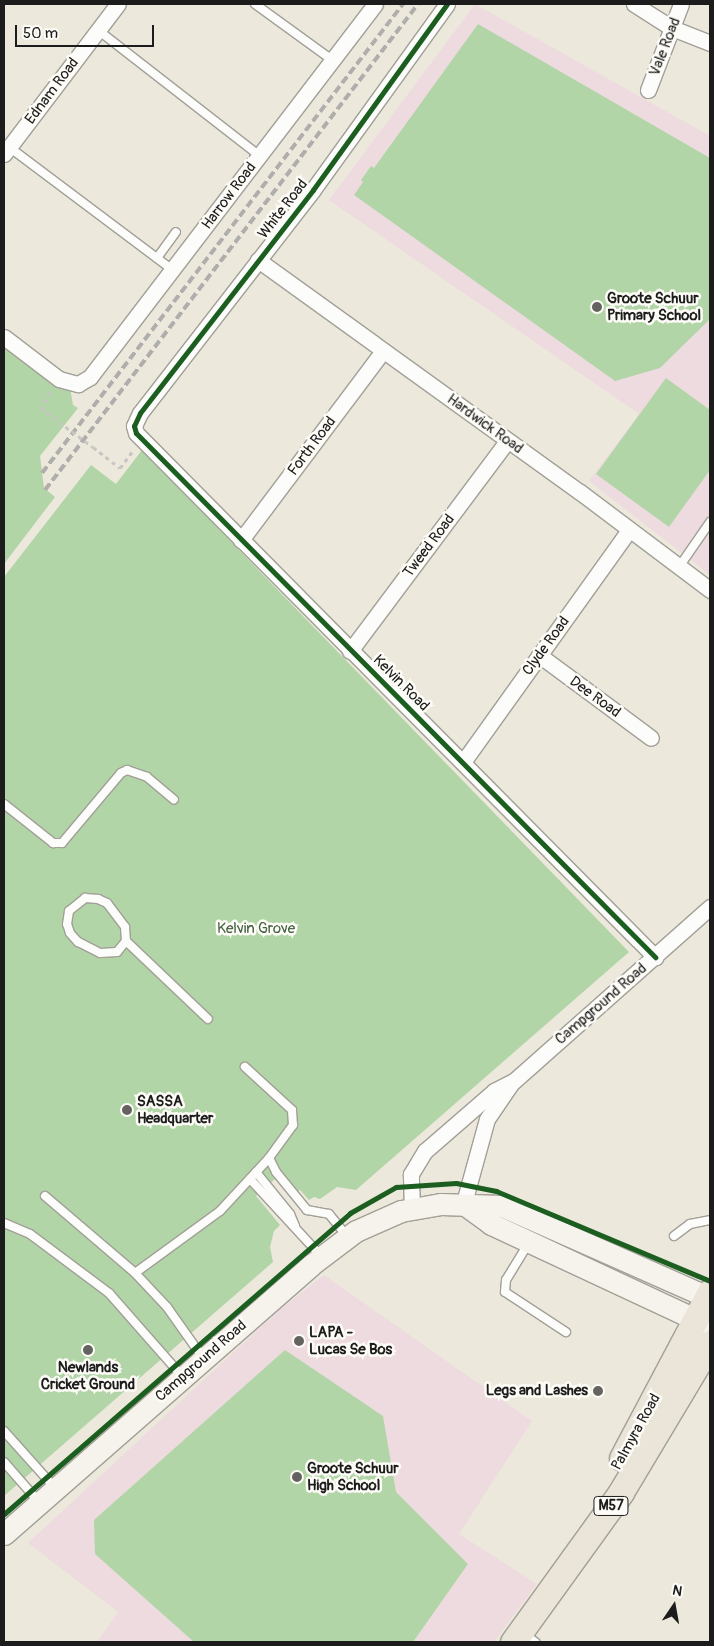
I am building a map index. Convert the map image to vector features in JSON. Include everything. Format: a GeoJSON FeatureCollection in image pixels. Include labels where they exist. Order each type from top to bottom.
{"type":"FeatureCollection","features":[{"type":"Feature","properties":{"kind":"main road","name":"Campground Road"},"geometry":{"type":"LineString","coordinates":[[4,1534],[203,1358],[348,1236],[412,1208],[440,1204],[465,1207],[493,1204],[523,1214],[709,1295]]}},
{"type":"Feature","properties":{"kind":"main road"},"geometry":{"type":"LineString","coordinates":[[465,1207],[492,1224],[703,1322]]}},
{"type":"Feature","properties":{"kind":"main road","name":"Palmyra Road"},"geometry":{"type":"LineString","coordinates":[[523,1638],[547,1591],[638,1430],[703,1322],[709,1295]]}},
{"type":"Feature","properties":{"kind":"main road","name":"Palmyra Road"},"geometry":{"type":"LineString","coordinates":[[547,1591],[621,1492],[710,1344]]}},
{"type":"Feature","properties":{"kind":"street","name":"Ednam Road"},"geometry":{"type":"LineString","coordinates":[[7,150],[118,4]]}},
{"type":"Feature","properties":{"kind":"street","name":"Harrow Road"},"geometry":{"type":"LineString","coordinates":[[4,337],[59,379],[78,384],[90,377],[375,4]]}},
{"type":"Feature","properties":{"kind":"street","name":"White Road"},"geometry":{"type":"LineString","coordinates":[[134,426],[167,376],[313,190],[448,4]]}},
{"type":"Feature","properties":{"kind":"street"},"geometry":{"type":"LineString","coordinates":[[634,4],[672,28],[710,43]]}},
{"type":"Feature","properties":{"kind":"street","name":"Vale Road"},"geometry":{"type":"LineString","coordinates":[[648,90],[682,4]]}},
{"type":"Feature","properties":{"kind":"street","name":"Hardwick Road"},"geometry":{"type":"LineString","coordinates":[[258,260],[710,590]]}},
{"type":"Feature","properties":{"kind":"street","name":"Forth Road"},"geometry":{"type":"LineString","coordinates":[[242,540],[383,351]]}},
{"type":"Feature","properties":{"kind":"street","name":"Kelvin Road"},"geometry":{"type":"LineString","coordinates":[[134,426],[141,441],[242,540],[655,957]]}},
{"type":"Feature","properties":{"kind":"street","name":"Tweed Road"},"geometry":{"type":"LineString","coordinates":[[350,651],[507,441]]}},
{"type":"Feature","properties":{"kind":"street","name":"Clyde Road"},"geometry":{"type":"LineString","coordinates":[[463,762],[629,530]]}},
{"type":"Feature","properties":{"kind":"street","name":"Dee Road"},"geometry":{"type":"LineString","coordinates":[[539,655],[651,738]]}},
{"type":"Feature","properties":{"kind":"street","name":"Campground Road"},"geometry":{"type":"LineString","coordinates":[[412,1208],[411,1174],[425,1151],[494,1091],[514,1080],[710,907]]}},
{"type":"Feature","properties":{"kind":"street","name":"Campground Road"},"geometry":{"type":"LineString","coordinates":[[465,1207],[487,1119],[514,1080]]}},
{"type":"Feature","properties":{"kind":"lane"},"geometry":{"type":"LineString","coordinates":[[255,4],[332,60]]}},
{"type":"Feature","properties":{"kind":"lane"},"geometry":{"type":"LineString","coordinates":[[98,30],[260,156]]}},
{"type":"Feature","properties":{"kind":"lane"},"geometry":{"type":"LineString","coordinates":[[7,150],[173,270]]}},
{"type":"Feature","properties":{"kind":"lane"},"geometry":{"type":"LineString","coordinates":[[157,258],[176,232]]}},
{"type":"Feature","properties":{"kind":"lane"},"geometry":{"type":"LineString","coordinates":[[679,567],[710,522]]}},
{"type":"Feature","properties":{"kind":"lane"},"geometry":{"type":"LineString","coordinates":[[4,804],[54,843],[62,844],[127,770],[147,777],[174,800]]}},
{"type":"Feature","properties":{"kind":"lane"},"geometry":{"type":"LineString","coordinates":[[126,941],[119,950],[108,954],[78,942],[67,927],[70,909],[85,898],[103,900],[125,927],[126,941],[208,1019]]}},
{"type":"Feature","properties":{"kind":"lane"},"geometry":{"type":"LineString","coordinates":[[135,1273],[220,1211],[269,1158],[293,1125],[294,1115],[245,1067]]}},
{"type":"Feature","properties":{"kind":"lane"},"geometry":{"type":"LineString","coordinates":[[269,1158],[276,1172],[307,1210],[329,1214],[348,1236]]}},
{"type":"Feature","properties":{"kind":"lane"},"geometry":{"type":"LineString","coordinates":[[253,1176],[284,1219],[296,1228],[322,1257]]}},
{"type":"Feature","properties":{"kind":"lane"},"geometry":{"type":"LineString","coordinates":[[45,1196],[135,1273],[167,1307],[203,1358]]}},
{"type":"Feature","properties":{"kind":"lane"},"geometry":{"type":"LineString","coordinates":[[674,1236],[690,1224],[710,1220]]}},
{"type":"Feature","properties":{"kind":"lane"},"geometry":{"type":"LineString","coordinates":[[4,1223],[30,1234],[109,1293],[182,1377]]}},
{"type":"Feature","properties":{"kind":"lane"},"geometry":{"type":"LineString","coordinates":[[530,1241],[506,1280],[505,1292],[566,1332]]}},
{"type":"Feature","properties":{"kind":"lane"},"geometry":{"type":"LineString","coordinates":[[4,1431],[55,1488]]}},
{"type":"Feature","properties":{"kind":"lane"},"geometry":{"type":"LineString","coordinates":[[4,1462],[39,1503]]}},
{"type":"Feature","properties":{"kind":"path"},"geometry":{"type":"LineString","coordinates":[[41,407],[120,468],[141,441]]}},
{"type":"Feature","properties":{"kind":"shaded area","name":"Groote Schuur Primary School"},"geometry":{"type":"Polygon","coordinates":[[[475,4],[710,136],[710,575],[589,481],[639,414],[329,200],[475,4]]]}},
{"type":"Feature","properties":{"kind":"shaded area","name":"Groote Schuur High School"},"geometry":{"type":"Polygon","coordinates":[[[324,1275],[532,1421],[459,1534],[537,1584],[494,1642],[97,1642],[118,1612],[28,1543],[278,1311],[324,1275]]]}},
{"type":"Feature","properties":{"kind":"green space","name":"Groote Schuur Primary School"},"geometry":{"type":"Polygon","coordinates":[[[478,24],[710,158],[710,319],[660,368],[615,381],[354,195],[363,182],[361,180],[371,166],[374,168],[478,24]]]}},
{"type":"Feature","properties":{"kind":"green space"},"geometry":{"type":"Polygon","coordinates":[[[4,337],[69,382],[73,405],[78,408],[40,456],[44,488],[55,497],[4,564],[4,337]]]}},
{"type":"Feature","properties":{"kind":"green space"},"geometry":{"type":"Polygon","coordinates":[[[666,378],[710,410],[710,470],[669,527],[596,474],[666,378]]]}},
{"type":"Feature","properties":{"kind":"green space","name":"Kelvin Grove"},"geometry":{"type":"Polygon","coordinates":[[[142,450],[629,952],[356,1190],[337,1187],[320,1199],[314,1197],[309,1200],[300,1190],[291,1197],[275,1179],[256,1196],[280,1225],[274,1231],[270,1247],[273,1262],[4,1496],[4,577],[91,465],[116,484],[142,450]]]}},
{"type":"Feature","properties":{"kind":"green space"},"geometry":{"type":"Polygon","coordinates":[[[285,1350],[383,1416],[396,1492],[468,1564],[413,1642],[194,1642],[95,1554],[94,1520],[285,1350]]]}},
{"type":"Feature","properties":{"kind":"railway"},"geometry":{"type":"LineString","coordinates":[[42,473],[403,4]]}},
{"type":"Feature","properties":{"kind":"railway"},"geometry":{"type":"LineString","coordinates":[[45,490],[418,4]]}},
{"type":"Feature","properties":{"kind":"cycle path"},"geometry":{"type":"LineString","coordinates":[[447,4],[313,190],[140,413],[134,426],[136,433],[655,957]]}},
{"type":"Feature","properties":{"kind":"cycle path"},"geometry":{"type":"LineString","coordinates":[[4,1514],[350,1213],[396,1187],[456,1183],[496,1191],[710,1281]]}},
{"type":"Feature","properties":{"kind":"place","name":"Groote Schuur Primary School"},"geometry":{"type":"Point","coordinates":[597,307]}},
{"type":"Feature","properties":{"kind":"place","name":"SASSA Headquarter"},"geometry":{"type":"Point","coordinates":[127,1110]}},
{"type":"Feature","properties":{"kind":"place","name":"LAPA - Lucas Se Bos"},"geometry":{"type":"Point","coordinates":[299,1341]}},
{"type":"Feature","properties":{"kind":"place","name":"Newlands Cricket Ground"},"geometry":{"type":"Point","coordinates":[88,1350]}},
{"type":"Feature","properties":{"kind":"place","name":"Legs and Lashes"},"geometry":{"type":"Point","coordinates":[598,1391]}},
{"type":"Feature","properties":{"kind":"place","name":"Groote Schuur High School"},"geometry":{"type":"Point","coordinates":[297,1477]}}]}
